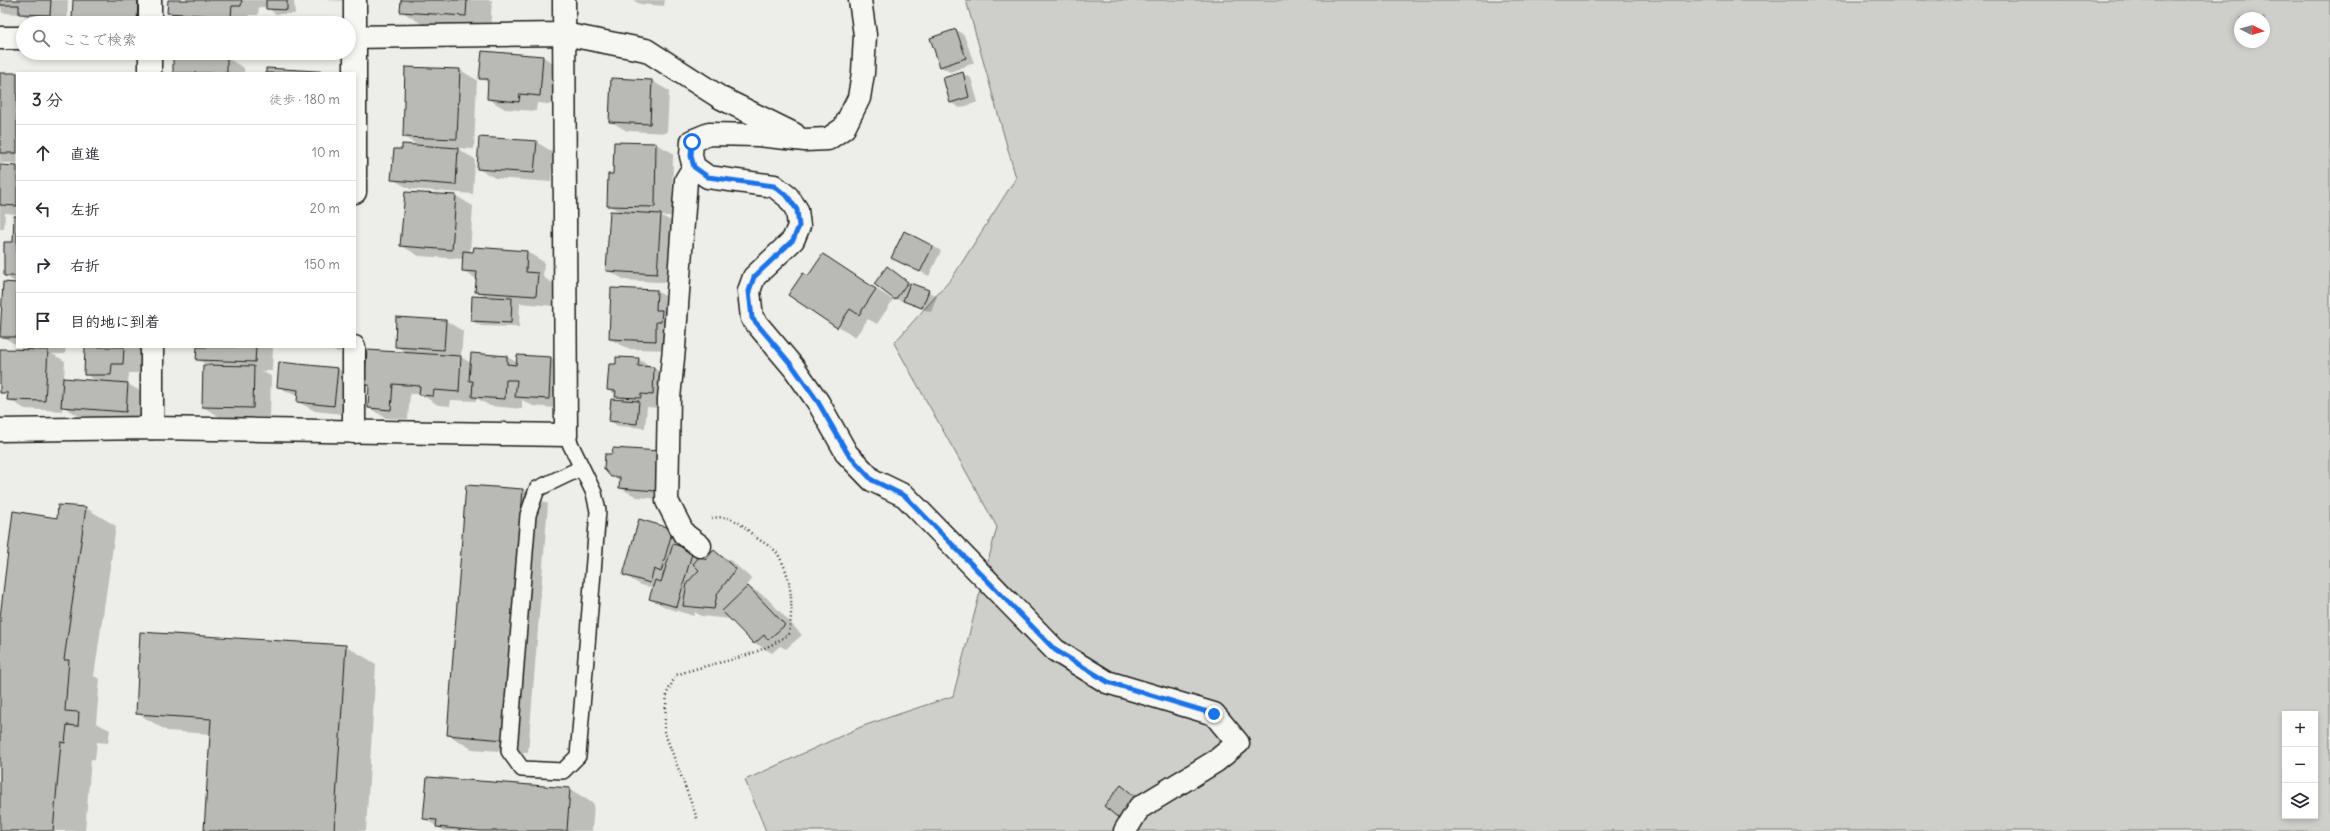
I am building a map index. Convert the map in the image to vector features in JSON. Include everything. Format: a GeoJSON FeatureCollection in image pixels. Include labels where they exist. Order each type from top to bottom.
{"type":"FeatureCollection","features":[{"type":"Feature","properties":{"kind":"street"},"geometry":{"type":"LineString","coordinates":[[150,0],[150,16]]}},
{"type":"Feature","properties":{"kind":"street"},"geometry":{"type":"LineString","coordinates":[[354,16],[355,0]]}},
{"type":"Feature","properties":{"kind":"street"},"geometry":{"type":"LineString","coordinates":[[0,430],[152,428],[566,435],[564,0]]}},
{"type":"Feature","properties":{"kind":"street"},"geometry":{"type":"LineString","coordinates":[[860,0],[865,35],[859,98],[844,128],[828,139],[805,140],[758,135],[709,134],[692,142],[691,156],[694,167],[708,177],[774,186],[788,197],[797,210],[799,226],[793,240],[754,277],[749,291],[752,318],[794,368],[818,402],[848,454],[872,480],[905,496],[1055,650],[1108,682],[1214,714],[1238,743],[1216,761],[1139,808],[1126,831]]}},
{"type":"Feature","properties":{"kind":"street"},"geometry":{"type":"LineString","coordinates":[[356,37],[564,34],[646,50],[721,98],[805,140]]}},
{"type":"Feature","properties":{"kind":"street"},"geometry":{"type":"LineString","coordinates":[[0,38],[16,38]]}},
{"type":"Feature","properties":{"kind":"street"},"geometry":{"type":"LineString","coordinates":[[150,60],[150,72]]}},
{"type":"Feature","properties":{"kind":"street"},"geometry":{"type":"LineString","coordinates":[[352,60],[353,72]]}},
{"type":"Feature","properties":{"kind":"street"},"geometry":{"type":"LineString","coordinates":[[694,167],[686,180],[669,398],[667,501],[684,534],[700,546]]}},
{"type":"Feature","properties":{"kind":"street"},"geometry":{"type":"LineString","coordinates":[[152,348],[152,428]]}},
{"type":"Feature","properties":{"kind":"street"},"geometry":{"type":"LineString","coordinates":[[354,348],[354,432]]}},
{"type":"Feature","properties":{"kind":"lane"},"geometry":{"type":"LineString","coordinates":[[566,435],[580,468],[594,493],[598,511],[578,756],[563,771],[522,770],[509,751],[528,515],[537,489],[580,468]]}},
{"type":"Feature","properties":{"kind":"path"},"geometry":{"type":"LineString","coordinates":[[676,518],[696,520],[721,516],[735,519],[758,539],[777,552],[792,594],[793,609],[789,634],[771,647],[747,656],[697,668],[676,675],[667,694],[664,731],[697,818]]}},
{"type":"Feature","properties":{"kind":"shaded area"},"geometry":{"type":"Polygon","coordinates":[[[966,0],[2330,0],[2330,831],[766,831],[745,780],[863,726],[953,696],[997,527],[894,343],[952,278],[1016,178],[966,0]]]}},
{"type":"Feature","properties":{"kind":"building"},"geometry":{"type":"Polygon","coordinates":[[[0,0],[51,0],[50,15],[19,14],[19,5],[0,5],[0,0]]]}},
{"type":"Feature","properties":{"kind":"building"},"geometry":{"type":"Polygon","coordinates":[[[73,0],[138,0],[137,16],[72,16],[73,0]]]}},
{"type":"Feature","properties":{"kind":"building"},"geometry":{"type":"Polygon","coordinates":[[[168,0],[242,0],[241,6],[232,6],[231,16],[167,13],[168,0]]]}},
{"type":"Feature","properties":{"kind":"building"},"geometry":{"type":"Polygon","coordinates":[[[266,0],[287,0],[287,10],[266,9],[266,0]]]}},
{"type":"Feature","properties":{"kind":"building"},"geometry":{"type":"Polygon","coordinates":[[[401,0],[467,0],[466,16],[400,12],[401,0]]]}},
{"type":"Feature","properties":{"kind":"building"},"geometry":{"type":"Polygon","coordinates":[[[956,29],[966,58],[940,67],[930,38],[956,29]]]}},
{"type":"Feature","properties":{"kind":"building"},"geometry":{"type":"Polygon","coordinates":[[[482,51],[543,56],[540,96],[520,94],[519,102],[487,99],[488,79],[479,79],[482,51]]]}},
{"type":"Feature","properties":{"kind":"building"},"geometry":{"type":"Polygon","coordinates":[[[173,60],[227,60],[227,72],[173,72],[173,60]]]}},
{"type":"Feature","properties":{"kind":"building"},"geometry":{"type":"Polygon","coordinates":[[[405,67],[460,69],[457,139],[403,137],[405,67]]]}},
{"type":"Feature","properties":{"kind":"building"},"geometry":{"type":"Polygon","coordinates":[[[266,68],[333,72],[266,72],[266,68]]]}},
{"type":"Feature","properties":{"kind":"building"},"geometry":{"type":"Polygon","coordinates":[[[963,72],[969,97],[950,103],[943,78],[963,72]]]}},
{"type":"Feature","properties":{"kind":"building"},"geometry":{"type":"Polygon","coordinates":[[[0,73],[16,73],[16,153],[0,153],[0,73]]]}},
{"type":"Feature","properties":{"kind":"building"},"geometry":{"type":"Polygon","coordinates":[[[611,78],[652,80],[650,124],[609,122],[611,78]]]}},
{"type":"Feature","properties":{"kind":"building"},"geometry":{"type":"Polygon","coordinates":[[[479,137],[537,141],[534,173],[477,169],[479,137]]]}},
{"type":"Feature","properties":{"kind":"building"},"geometry":{"type":"Polygon","coordinates":[[[614,142],[656,143],[655,207],[607,206],[608,174],[613,174],[614,142]]]}},
{"type":"Feature","properties":{"kind":"building"},"geometry":{"type":"Polygon","coordinates":[[[402,144],[458,148],[456,185],[391,180],[394,149],[402,149],[402,144]]]}},
{"type":"Feature","properties":{"kind":"building"},"geometry":{"type":"Polygon","coordinates":[[[0,165],[16,166],[16,206],[0,205],[0,165]]]}},
{"type":"Feature","properties":{"kind":"building"},"geometry":{"type":"Polygon","coordinates":[[[405,192],[456,195],[452,250],[400,246],[405,192]]]}},
{"type":"Feature","properties":{"kind":"building"},"geometry":{"type":"Polygon","coordinates":[[[610,211],[661,214],[657,274],[606,271],[610,211]]]}},
{"type":"Feature","properties":{"kind":"building"},"geometry":{"type":"Polygon","coordinates":[[[14,216],[16,216],[16,276],[4,276],[4,242],[13,242],[14,216]]]}},
{"type":"Feature","properties":{"kind":"building"},"geometry":{"type":"Polygon","coordinates":[[[904,231],[933,246],[920,272],[891,258],[904,231]]]}},
{"type":"Feature","properties":{"kind":"building"},"geometry":{"type":"Polygon","coordinates":[[[474,247],[527,251],[526,272],[538,273],[536,296],[475,292],[477,272],[462,271],[463,251],[473,252],[474,247]]]}},
{"type":"Feature","properties":{"kind":"building"},"geometry":{"type":"Polygon","coordinates":[[[823,254],[876,289],[859,315],[850,309],[837,328],[788,295],[803,273],[808,276],[823,254]]]}},
{"type":"Feature","properties":{"kind":"building"},"geometry":{"type":"Polygon","coordinates":[[[887,266],[908,282],[895,300],[874,284],[887,266]]]}},
{"type":"Feature","properties":{"kind":"building"},"geometry":{"type":"Polygon","coordinates":[[[3,282],[16,283],[16,337],[0,337],[3,282]]]}},
{"type":"Feature","properties":{"kind":"building"},"geometry":{"type":"Polygon","coordinates":[[[910,283],[929,290],[922,308],[903,301],[910,283]]]}},
{"type":"Feature","properties":{"kind":"building"},"geometry":{"type":"Polygon","coordinates":[[[611,288],[657,290],[656,310],[662,310],[661,322],[656,322],[656,341],[609,339],[611,288]]]}},
{"type":"Feature","properties":{"kind":"building"},"geometry":{"type":"Polygon","coordinates":[[[472,296],[512,298],[511,323],[471,321],[472,296]]]}},
{"type":"Feature","properties":{"kind":"building"},"geometry":{"type":"Polygon","coordinates":[[[396,317],[446,320],[444,350],[395,347],[396,317]]]}},
{"type":"Feature","properties":{"kind":"building"},"geometry":{"type":"Polygon","coordinates":[[[85,348],[124,348],[123,364],[112,364],[111,375],[84,375],[85,348]]]}},
{"type":"Feature","properties":{"kind":"building"},"geometry":{"type":"Polygon","coordinates":[[[197,348],[256,348],[255,362],[196,360],[197,348]]]}},
{"type":"Feature","properties":{"kind":"building"},"geometry":{"type":"Polygon","coordinates":[[[0,349],[48,350],[45,401],[7,400],[8,393],[0,393],[0,349]]]}},
{"type":"Feature","properties":{"kind":"building"},"geometry":{"type":"Polygon","coordinates":[[[367,350],[461,356],[459,392],[434,390],[433,396],[419,395],[420,386],[393,384],[391,410],[368,408],[369,385],[364,385],[367,350]]]}},
{"type":"Feature","properties":{"kind":"building"},"geometry":{"type":"Polygon","coordinates":[[[471,353],[507,356],[507,364],[516,365],[517,355],[551,357],[549,399],[515,397],[517,380],[506,380],[505,399],[472,397],[473,381],[469,381],[471,353]]]}},
{"type":"Feature","properties":{"kind":"building"},"geometry":{"type":"Polygon","coordinates":[[[616,357],[639,358],[638,366],[654,367],[653,395],[641,394],[641,398],[615,397],[616,391],[607,390],[609,364],[616,364],[616,357]]]}},
{"type":"Feature","properties":{"kind":"building"},"geometry":{"type":"Polygon","coordinates":[[[279,362],[338,368],[334,406],[297,402],[298,390],[277,387],[279,362]]]}},
{"type":"Feature","properties":{"kind":"building"},"geometry":{"type":"Polygon","coordinates":[[[203,365],[254,366],[253,408],[202,407],[203,365]]]}},
{"type":"Feature","properties":{"kind":"building"},"geometry":{"type":"Polygon","coordinates":[[[63,378],[128,383],[126,412],[61,407],[63,378]]]}},
{"type":"Feature","properties":{"kind":"building"},"geometry":{"type":"Polygon","coordinates":[[[611,399],[639,401],[637,424],[609,421],[611,399]]]}},
{"type":"Feature","properties":{"kind":"building"},"geometry":{"type":"Polygon","coordinates":[[[613,448],[660,451],[656,491],[619,488],[620,477],[611,477],[604,469],[605,454],[612,454],[613,448]]]}},
{"type":"Feature","properties":{"kind":"building"},"geometry":{"type":"Polygon","coordinates":[[[466,485],[523,489],[504,740],[447,735],[466,485]]]}},
{"type":"Feature","properties":{"kind":"building"},"geometry":{"type":"Polygon","coordinates":[[[58,505],[86,507],[64,660],[69,660],[65,711],[79,712],[78,726],[67,725],[65,743],[61,742],[53,831],[0,831],[0,617],[13,511],[57,518],[58,505]]]}},
{"type":"Feature","properties":{"kind":"building"},"geometry":{"type":"Polygon","coordinates":[[[639,519],[673,529],[661,572],[654,569],[650,583],[623,575],[639,519]]]}},
{"type":"Feature","properties":{"kind":"building"},"geometry":{"type":"Polygon","coordinates":[[[673,544],[693,550],[677,607],[649,599],[655,580],[661,582],[673,544]]]}},
{"type":"Feature","properties":{"kind":"building"},"geometry":{"type":"Polygon","coordinates":[[[714,550],[736,569],[717,594],[714,609],[683,606],[687,583],[699,570],[693,564],[700,556],[705,560],[714,550]]]}},
{"type":"Feature","properties":{"kind":"building"},"geometry":{"type":"Polygon","coordinates":[[[748,586],[785,625],[768,640],[764,635],[754,644],[722,611],[748,586]]]}},
{"type":"Feature","properties":{"kind":"building"},"geometry":{"type":"Polygon","coordinates":[[[140,632],[346,645],[334,831],[204,831],[211,719],[136,714],[140,632]]]}},
{"type":"Feature","properties":{"kind":"building"},"geometry":{"type":"Polygon","coordinates":[[[427,777],[570,788],[567,831],[480,831],[436,827],[437,820],[423,819],[427,777]]]}},
{"type":"Feature","properties":{"kind":"building"},"geometry":{"type":"Polygon","coordinates":[[[1121,785],[1138,799],[1121,820],[1104,806],[1121,785]]]}},
{"type":"Feature","properties":{"kind":"route"},"geometry":{"type":"LineString","coordinates":[[692,142],[691,156],[694,167],[708,177],[733,179],[774,186],[788,197],[797,210],[799,226],[793,240],[754,277],[749,291],[752,318],[794,368],[818,402],[848,454],[872,480],[905,496],[983,574],[1055,650],[1108,682],[1214,714]]}}]}
